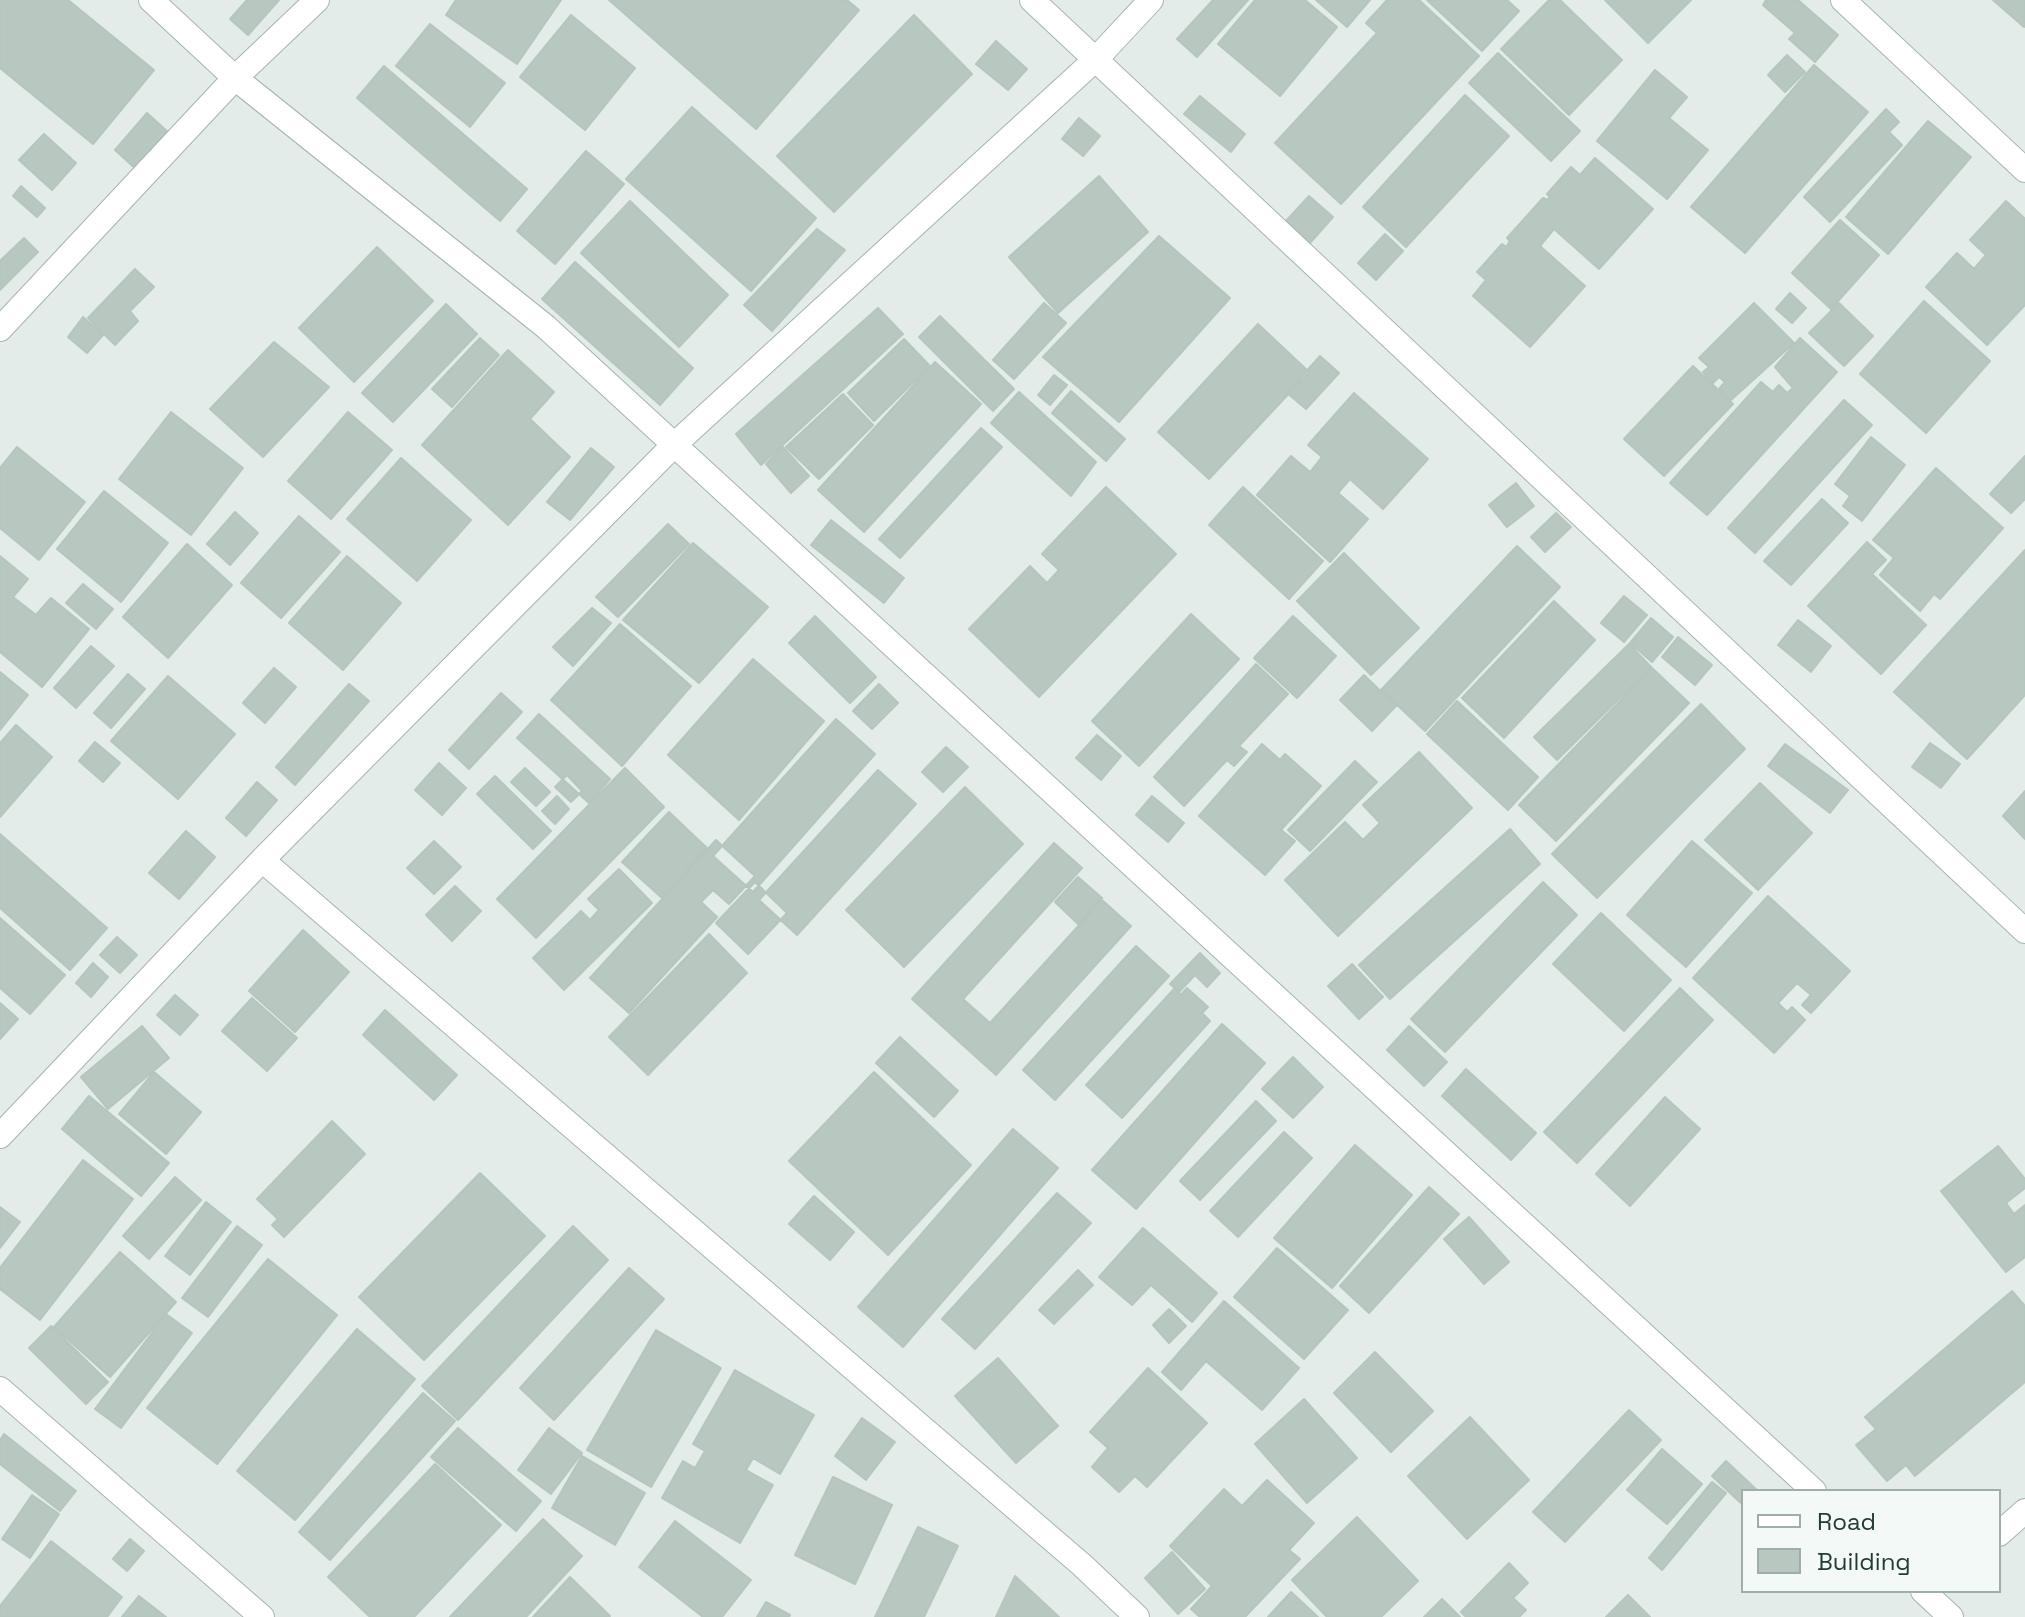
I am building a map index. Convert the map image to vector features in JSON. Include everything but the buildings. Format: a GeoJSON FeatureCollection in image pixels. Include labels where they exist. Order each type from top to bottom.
{"type":"FeatureCollection","features":[{"type":"Feature","properties":{"kind":"street"},"geometry":{"type":"LineString","coordinates":[[151,0],[235,78],[546,327],[1812,1489]]}},
{"type":"Feature","properties":{"kind":"street"},"geometry":{"type":"LineString","coordinates":[[0,329],[235,78],[317,0]]}},
{"type":"Feature","properties":{"kind":"street"},"geometry":{"type":"LineString","coordinates":[[1032,0],[2025,931]]}},
{"type":"Feature","properties":{"kind":"street"},"geometry":{"type":"LineString","coordinates":[[0,1136],[262,860],[674,445],[1097,58],[1151,0]]}},
{"type":"Feature","properties":{"kind":"street"},"geometry":{"type":"LineString","coordinates":[[1843,0],[2025,170]]}},
{"type":"Feature","properties":{"kind":"street"},"geometry":{"type":"LineString","coordinates":[[262,860],[1082,1565],[1137,1617]]}},
{"type":"Feature","properties":{"kind":"street"},"geometry":{"type":"LineString","coordinates":[[0,1389],[262,1617]]}},
{"type":"Feature","properties":{"kind":"street"},"geometry":{"type":"LineString","coordinates":[[2001,1532],[2025,1511]]}}]}
